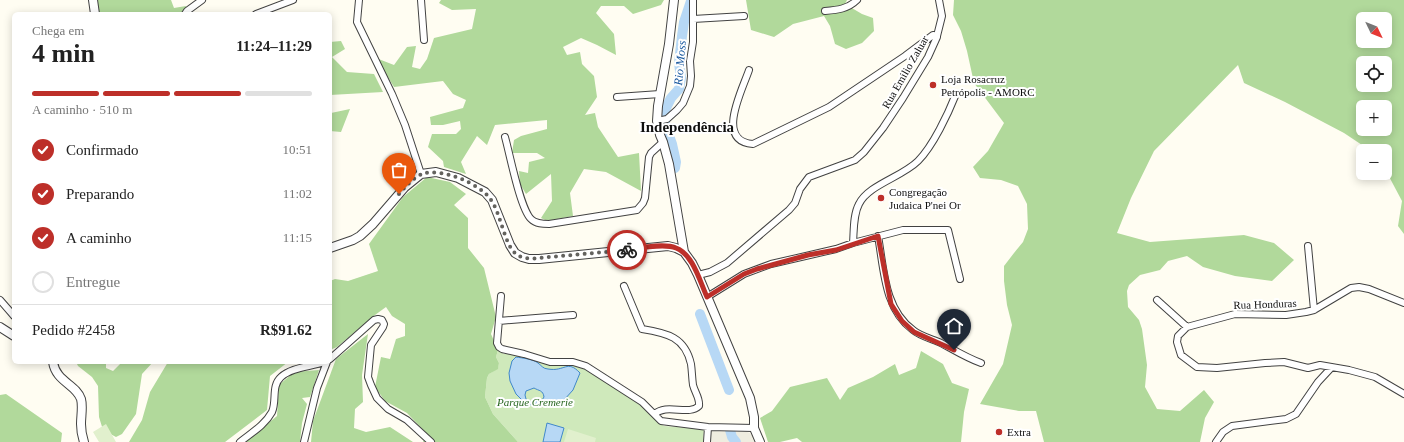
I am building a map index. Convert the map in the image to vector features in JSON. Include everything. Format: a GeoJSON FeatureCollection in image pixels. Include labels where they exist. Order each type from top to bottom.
{"type":"FeatureCollection","features":[{"type":"Feature","properties":{"kind":"street"},"geometry":{"type":"LineString","coordinates":[[93,0],[95,12]]}},
{"type":"Feature","properties":{"kind":"street"},"geometry":{"type":"LineString","coordinates":[[186,12],[202,0]]}},
{"type":"Feature","properties":{"kind":"street"},"geometry":{"type":"LineString","coordinates":[[261,12],[293,0]]}},
{"type":"Feature","properties":{"kind":"street"},"geometry":{"type":"LineString","coordinates":[[359,0],[357,22],[392,94],[405,125],[421,174]]}},
{"type":"Feature","properties":{"kind":"street"},"geometry":{"type":"LineString","coordinates":[[422,0],[424,40]]}},
{"type":"Feature","properties":{"kind":"street"},"geometry":{"type":"LineString","coordinates":[[674,0],[657,121],[670,164],[684,252],[698,275],[750,398],[754,417],[754,428],[760,442]]}},
{"type":"Feature","properties":{"kind":"street"},"geometry":{"type":"LineString","coordinates":[[657,121],[667,119],[678,110],[683,103],[690,86],[690,61],[693,42],[693,0]]}},
{"type":"Feature","properties":{"kind":"street"},"geometry":{"type":"LineString","coordinates":[[825,11],[840,10],[853,4],[857,0]]}},
{"type":"Feature","properties":{"kind":"street"},"geometry":{"type":"LineString","coordinates":[[936,36],[942,16],[939,0]]}},
{"type":"Feature","properties":{"kind":"street"},"geometry":{"type":"LineString","coordinates":[[693,20],[744,16]]}},
{"type":"Feature","properties":{"kind":"street","name":"Rua Emilio Zaluar"},"geometry":{"type":"LineString","coordinates":[[698,275],[710,272],[727,263],[789,210],[800,189],[809,177],[855,160],[864,152],[883,128],[903,98],[928,57],[936,40],[936,36],[933,35],[905,56],[829,107],[752,144],[744,143],[737,139],[733,132],[732,121],[749,70]]}},
{"type":"Feature","properties":{"kind":"street"},"geometry":{"type":"LineString","coordinates":[[617,97],[660,94]]}},
{"type":"Feature","properties":{"kind":"street"},"geometry":{"type":"LineString","coordinates":[[853,243],[855,214],[862,198],[886,181],[898,176],[910,168],[919,160],[942,123],[956,94]]}},
{"type":"Feature","properties":{"kind":"street"},"geometry":{"type":"LineString","coordinates":[[505,137],[523,204],[531,219],[541,224],[637,210],[645,198],[649,158],[651,153],[663,142]]}},
{"type":"Feature","properties":{"kind":"street"},"geometry":{"type":"LineString","coordinates":[[332,247],[360,236],[373,224],[405,187],[421,174],[436,172],[468,182],[485,192],[495,206],[510,245],[515,253],[522,257],[529,259],[662,247],[676,248],[684,252]]}},
{"type":"Feature","properties":{"kind":"street"},"geometry":{"type":"LineString","coordinates":[[707,297],[744,274],[757,269],[808,255],[836,250],[853,243],[903,230],[948,230],[960,278]]}},
{"type":"Feature","properties":{"kind":"street"},"geometry":{"type":"LineString","coordinates":[[878,236],[891,304],[902,321],[914,332],[940,343],[967,358],[981,363]]}},
{"type":"Feature","properties":{"kind":"street"},"geometry":{"type":"LineString","coordinates":[[1308,246],[1314,310]]}},
{"type":"Feature","properties":{"kind":"street"},"geometry":{"type":"LineString","coordinates":[[624,286],[642,329],[667,335],[680,342],[687,351],[691,365],[699,406],[694,409],[662,410],[655,414]]}},
{"type":"Feature","properties":{"kind":"street","name":"Rua Honduras"},"geometry":{"type":"LineString","coordinates":[[1187,327],[1235,314],[1286,315],[1314,310],[1343,292],[1351,288],[1359,287],[1369,289],[1404,303]]}},
{"type":"Feature","properties":{"kind":"street"},"geometry":{"type":"LineString","coordinates":[[501,296],[497,343],[502,349],[550,362],[573,362],[586,366],[642,402],[661,421],[708,427],[754,428]]}},
{"type":"Feature","properties":{"kind":"street"},"geometry":{"type":"LineString","coordinates":[[0,300],[12,314]]}},
{"type":"Feature","properties":{"kind":"street"},"geometry":{"type":"LineString","coordinates":[[1157,300],[1187,327],[1178,336],[1178,348],[1181,355],[1197,367],[1217,368],[1284,362],[1308,368],[1320,366],[1349,370],[1375,377],[1404,394]]}},
{"type":"Feature","properties":{"kind":"street"},"geometry":{"type":"LineString","coordinates":[[499,321],[573,315]]}},
{"type":"Feature","properties":{"kind":"street"},"geometry":{"type":"LineString","coordinates":[[332,357],[374,320],[382,320],[384,324],[383,327],[371,345],[368,377],[371,385],[377,398],[388,409],[407,420],[431,442]]}},
{"type":"Feature","properties":{"kind":"street"},"geometry":{"type":"LineString","coordinates":[[0,326],[12,335]]}},
{"type":"Feature","properties":{"kind":"street"},"geometry":{"type":"LineString","coordinates":[[54,364],[60,378],[76,392],[81,399],[81,425],[84,442]]}},
{"type":"Feature","properties":{"kind":"street"},"geometry":{"type":"LineString","coordinates":[[240,442],[253,432],[269,416],[272,411],[275,388],[280,378],[290,371],[318,364]]}},
{"type":"Feature","properties":{"kind":"street"},"geometry":{"type":"LineString","coordinates":[[304,442],[317,388],[325,364]]}},
{"type":"Feature","properties":{"kind":"street"},"geometry":{"type":"LineString","coordinates":[[1216,442],[1223,432],[1232,426],[1286,419],[1296,414],[1318,382],[1331,368]]}},
{"type":"Feature","properties":{"kind":"street"},"geometry":{"type":"LineString","coordinates":[[707,442],[708,427]]}},
{"type":"Feature","properties":{"kind":"green space"},"geometry":{"type":"Polygon","coordinates":[[[95,0],[171,0],[174,8],[186,6],[184,12],[96,12],[95,0]]]}},
{"type":"Feature","properties":{"kind":"green space"},"geometry":{"type":"Polygon","coordinates":[[[441,0],[664,0],[661,5],[633,14],[624,6],[601,6],[596,13],[614,34],[616,55],[581,38],[563,47],[567,55],[580,52],[582,64],[594,76],[597,97],[585,115],[595,113],[598,127],[618,157],[639,153],[641,191],[606,172],[584,169],[570,193],[573,216],[547,221],[541,218],[552,201],[551,174],[526,194],[520,184],[519,171],[528,173],[529,162],[545,158],[537,153],[512,153],[514,140],[521,136],[547,129],[547,120],[495,125],[487,145],[477,136],[461,162],[466,174],[444,167],[443,161],[428,147],[432,134],[456,134],[461,129],[460,121],[443,125],[431,125],[430,117],[463,108],[466,100],[453,94],[443,81],[394,87],[376,58],[394,65],[407,47],[416,46],[412,67],[420,69],[427,59],[434,38],[472,29],[476,9],[452,10],[439,3],[441,0]]]}},
{"type":"Feature","properties":{"kind":"green space"},"geometry":{"type":"Polygon","coordinates":[[[746,0],[847,0],[845,4],[862,14],[873,18],[874,31],[862,43],[846,49],[835,44],[830,26],[824,16],[793,24],[774,37],[751,30],[746,0]]]}},
{"type":"Feature","properties":{"kind":"green space"},"geometry":{"type":"Polygon","coordinates":[[[954,0],[1404,0],[1404,234],[1398,226],[1402,201],[1391,180],[1392,144],[1360,144],[1344,133],[1285,102],[1244,83],[1238,65],[1154,151],[1131,198],[1117,233],[1150,242],[1244,235],[1274,243],[1294,260],[1272,281],[1235,276],[1203,267],[1187,256],[1168,261],[1160,270],[1140,275],[1129,285],[1127,291],[1128,307],[1139,320],[1142,329],[1147,365],[1145,387],[1157,409],[1180,411],[1204,390],[1214,402],[1205,418],[1200,442],[1044,442],[1036,411],[1019,411],[980,404],[1003,364],[1012,325],[1007,305],[1004,266],[1023,242],[1028,229],[1027,204],[1018,186],[1001,180],[980,178],[973,167],[988,151],[1004,123],[974,83],[961,31],[953,15],[954,0]]]}},
{"type":"Feature","properties":{"kind":"green space"},"geometry":{"type":"Polygon","coordinates":[[[341,41],[345,49],[332,57],[332,42],[341,41]]]}},
{"type":"Feature","properties":{"kind":"green space"},"geometry":{"type":"Polygon","coordinates":[[[332,57],[347,72],[374,74],[383,92],[332,95],[332,57]]]}},
{"type":"Feature","properties":{"kind":"green space"},"geometry":{"type":"Polygon","coordinates":[[[350,109],[341,132],[332,131],[332,113],[350,109]]]}},
{"type":"Feature","properties":{"kind":"green space"},"geometry":{"type":"Polygon","coordinates":[[[427,177],[450,182],[466,194],[454,205],[468,218],[468,248],[484,268],[496,317],[491,334],[498,350],[496,357],[499,363],[498,369],[489,374],[487,378],[485,397],[493,414],[518,442],[423,442],[427,434],[407,413],[385,401],[375,387],[381,357],[390,359],[396,339],[405,336],[405,324],[392,316],[386,307],[337,347],[332,349],[332,280],[335,279],[348,281],[378,271],[369,244],[403,197],[427,177]]]}},
{"type":"Feature","properties":{"kind":"green space"},"geometry":{"type":"Polygon","coordinates":[[[368,334],[362,375],[363,402],[355,409],[354,428],[366,432],[390,427],[413,442],[311,442],[313,421],[336,359],[368,334]]]}},
{"type":"Feature","properties":{"kind":"green space","name":"Parque Cremerie"},"geometry":{"type":"Polygon","coordinates":[[[498,350],[504,354],[515,354],[542,362],[547,365],[575,365],[587,369],[639,404],[664,426],[704,429],[703,442],[518,442],[493,414],[485,397],[487,378],[489,374],[498,368],[499,363],[496,357],[498,350]]]}},
{"type":"Feature","properties":{"kind":"green space"},"geometry":{"type":"Polygon","coordinates":[[[921,351],[943,364],[952,383],[969,389],[964,412],[961,442],[802,442],[797,438],[780,442],[768,442],[760,418],[772,411],[790,387],[827,378],[840,400],[848,388],[873,377],[895,364],[899,375],[916,368],[921,351]]]}},
{"type":"Feature","properties":{"kind":"green space"},"geometry":{"type":"Polygon","coordinates":[[[77,364],[106,364],[106,368],[113,371],[120,364],[151,364],[142,374],[136,414],[122,434],[116,437],[103,430],[99,417],[98,386],[92,377],[77,364]]]}},
{"type":"Feature","properties":{"kind":"green space"},"geometry":{"type":"Polygon","coordinates":[[[167,364],[285,364],[270,376],[267,410],[225,442],[129,442],[142,420],[150,392],[167,364]]]}},
{"type":"Feature","properties":{"kind":"green space"},"geometry":{"type":"Polygon","coordinates":[[[319,370],[310,397],[302,398],[307,404],[302,423],[300,442],[245,442],[277,416],[279,385],[294,372],[319,370]]]}},
{"type":"Feature","properties":{"kind":"green space"},"geometry":{"type":"Polygon","coordinates":[[[6,394],[62,433],[61,442],[0,442],[0,395],[6,394]]]}},
{"type":"Feature","properties":{"kind":"green space"},"geometry":{"type":"Polygon","coordinates":[[[106,424],[116,442],[99,442],[93,432],[106,424]]]}},
{"type":"Feature","properties":{"kind":"green space"},"geometry":{"type":"Polygon","coordinates":[[[568,429],[596,438],[595,442],[564,442],[568,429]]]}},
{"type":"Feature","properties":{"kind":"shaded area"},"geometry":{"type":"Polygon","coordinates":[[[710,431],[747,432],[750,433],[757,442],[710,442],[710,431]]]}},
{"type":"Feature","properties":{"kind":"water"},"geometry":{"type":"Polygon","coordinates":[[[516,357],[524,358],[536,362],[546,369],[558,369],[569,366],[576,369],[580,373],[573,390],[564,400],[547,405],[541,402],[530,405],[525,403],[516,394],[510,381],[509,373],[512,361],[516,357]],[[534,388],[526,391],[526,399],[530,402],[542,400],[544,397],[542,392],[534,388]]]}},
{"type":"Feature","properties":{"kind":"water"},"geometry":{"type":"Polygon","coordinates":[[[547,423],[564,428],[560,442],[543,442],[547,423]]]}},
{"type":"Feature","properties":{"kind":"waterway","name":"Rio Moss"},"geometry":{"type":"LineString","coordinates":[[675,168],[676,162],[672,144],[665,125],[665,110],[671,98],[679,89],[681,78],[679,63],[682,36],[684,22],[691,1]]}},
{"type":"Feature","properties":{"kind":"waterway","name":"Rio Moss"},"geometry":{"type":"LineString","coordinates":[[700,314],[729,390]]}},
{"type":"Feature","properties":{"kind":"waterway","name":"Rio Moss"},"geometry":{"type":"LineString","coordinates":[[730,430],[732,437],[736,442]]}},
{"type":"Feature","properties":{"kind":"way so far"},"geometry":{"type":"LineString","coordinates":[[399,194],[421,174],[429,172],[436,172],[458,178],[477,187],[485,192],[492,200],[510,245],[515,253],[529,259],[627,250]]}},
{"type":"Feature","properties":{"kind":"place","name":"Loja Rosacruz Petrópolis - AMORC"},"geometry":{"type":"Point","coordinates":[933,85]}},
{"type":"Feature","properties":{"kind":"place","name":"Congregação Judaica P'nei Or"},"geometry":{"type":"Point","coordinates":[881,198]}},
{"type":"Feature","properties":{"kind":"place","name":"Extra"},"geometry":{"type":"Point","coordinates":[999,432]}},
{"type":"Feature","properties":{"kind":"district","name":"Independência"},"geometry":{"type":"Point","coordinates":[687,127]}},
{"type":"Feature","properties":{"kind":"route"},"geometry":{"type":"LineString","coordinates":[[627,250],[668,246],[684,252],[692,263],[707,297],[744,274],[771,264],[836,250],[853,243],[878,236],[891,304],[902,321],[914,332],[954,350]]}}]}
